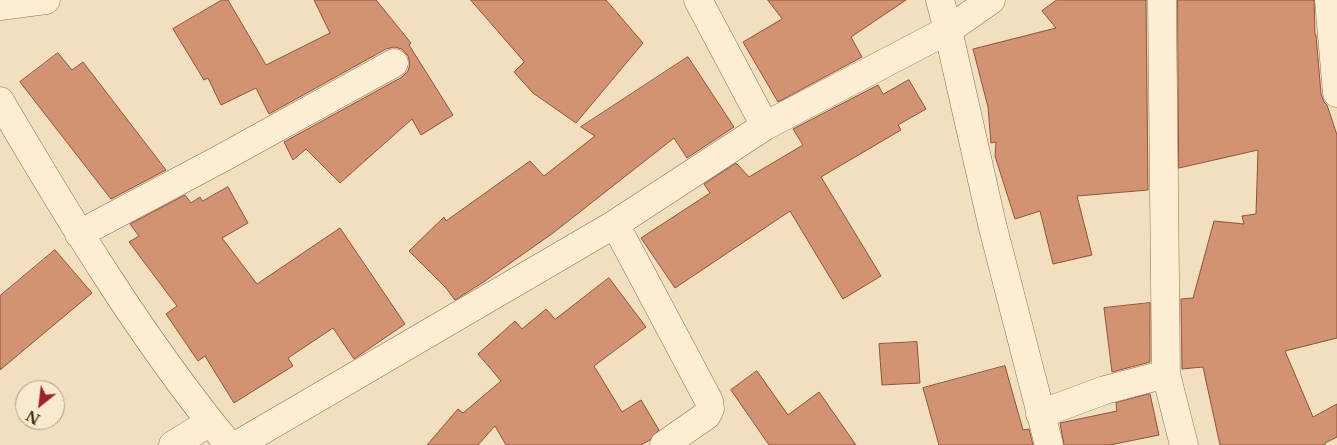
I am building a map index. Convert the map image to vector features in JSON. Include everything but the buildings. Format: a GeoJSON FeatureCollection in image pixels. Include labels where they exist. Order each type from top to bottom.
{"type":"FeatureCollection","features":[{"type":"Feature","properties":{"kind":"street"},"geometry":{"type":"LineString","coordinates":[[0,6],[46,0]]}},
{"type":"Feature","properties":{"kind":"street"},"geometry":{"type":"LineString","coordinates":[[698,0],[765,126]]}},
{"type":"Feature","properties":{"kind":"street"},"geometry":{"type":"LineString","coordinates":[[940,0],[992,224],[1049,445]]}},
{"type":"Feature","properties":{"kind":"street"},"geometry":{"type":"LineString","coordinates":[[237,445],[615,224],[765,126],[948,30],[991,0]]}},
{"type":"Feature","properties":{"kind":"street"},"geometry":{"type":"LineString","coordinates":[[1162,0],[1166,374],[1184,445]]}},
{"type":"Feature","properties":{"kind":"street"},"geometry":{"type":"LineString","coordinates":[[1329,0],[1337,94]]}},
{"type":"Feature","properties":{"kind":"street"},"geometry":{"type":"LineString","coordinates":[[79,234],[224,157],[394,63]]}},
{"type":"Feature","properties":{"kind":"street"},"geometry":{"type":"LineString","coordinates":[[0,101],[79,234],[158,354],[229,445]]}},
{"type":"Feature","properties":{"kind":"street"},"geometry":{"type":"LineString","coordinates":[[615,224],[709,401],[710,409],[707,415],[664,445]]}},
{"type":"Feature","properties":{"kind":"street"},"geometry":{"type":"LineString","coordinates":[[1040,414],[1105,390],[1166,374]]}},
{"type":"Feature","properties":{"kind":"street"},"geometry":{"type":"LineString","coordinates":[[173,445],[210,422]]}}]}
